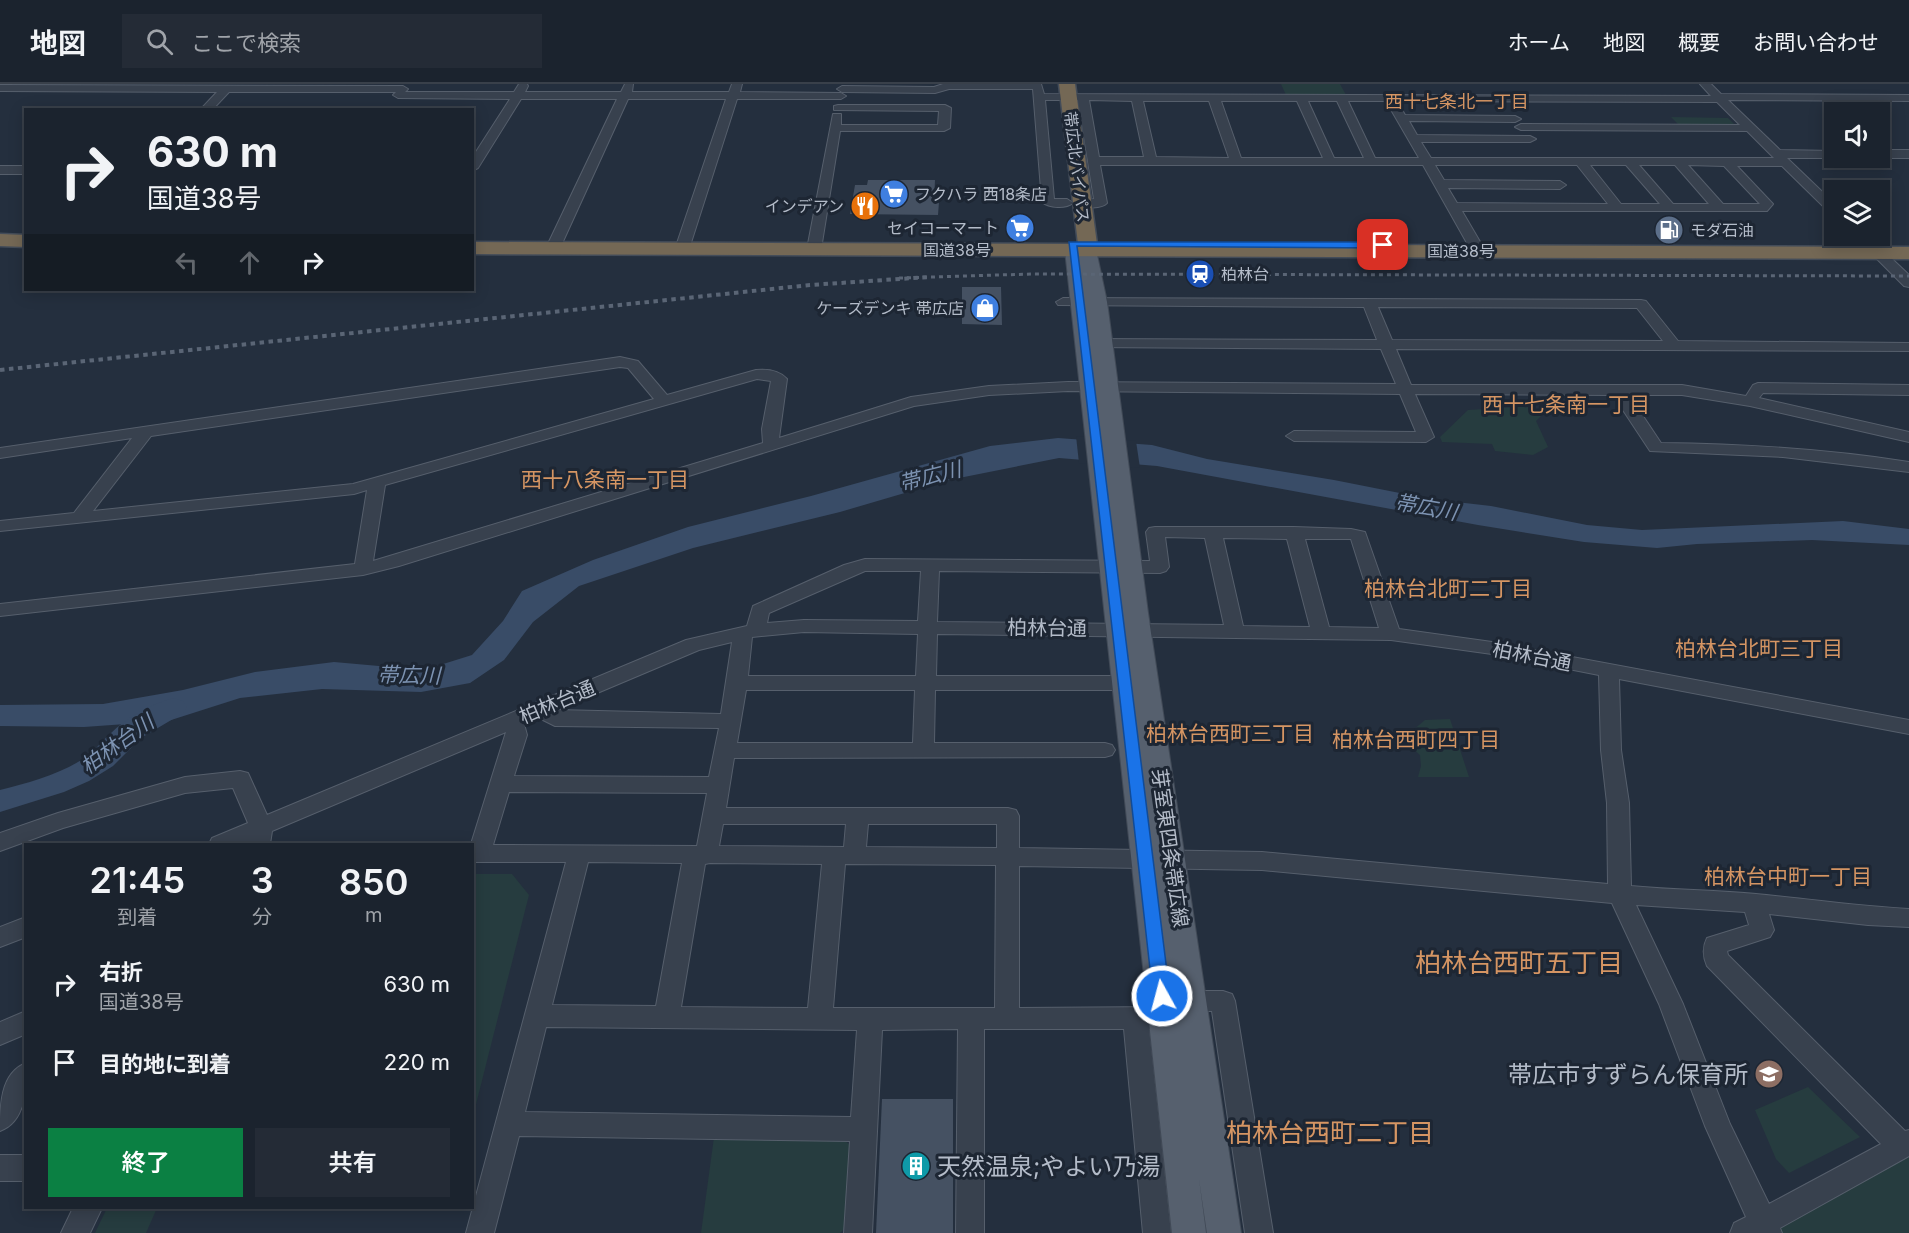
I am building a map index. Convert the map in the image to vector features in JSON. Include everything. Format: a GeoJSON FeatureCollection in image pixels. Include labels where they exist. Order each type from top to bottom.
{"type":"FeatureCollection","features":[{"type":"Feature","properties":{"kind":"highway","name":"帯広北バイパス"},"geometry":{"type":"LineString","coordinates":[[1055,91],[1075,203],[1080,247]]}},
{"type":"Feature","properties":{"kind":"highway"},"geometry":{"type":"LineString","coordinates":[[0,240],[24,241]]}},
{"type":"Feature","properties":{"kind":"highway","name":"国道38号"},"geometry":{"type":"LineString","coordinates":[[474,242],[683,246],[1478,248],[1824,245]]}},
{"type":"Feature","properties":{"kind":"highway","name":"国道38号"},"geometry":{"type":"LineString","coordinates":[[474,248],[554,245]]}},
{"type":"Feature","properties":{"kind":"highway","name":"国道38号"},"geometry":{"type":"LineString","coordinates":[[1875,246],[1909,253]]}},
{"type":"Feature","properties":{"kind":"highway","name":"国道38号"},"geometry":{"type":"LineString","coordinates":[[1890,246],[1909,247]]}},
{"type":"Feature","properties":{"kind":"highway"},"geometry":{"type":"LineString","coordinates":[[0,247],[24,247]]}},
{"type":"Feature","properties":{"kind":"main road","name":"芽室東四条帯広線"},"geometry":{"type":"LineString","coordinates":[[1080,247],[1071,302],[1098,388],[1112,490],[1158,858],[1164,1018],[1189,1233]]}},
{"type":"Feature","properties":{"kind":"main road","name":"芽室東四条帯広線"},"geometry":{"type":"LineString","coordinates":[[1080,247],[1098,302],[1102,344],[1098,388]]}},
{"type":"Feature","properties":{"kind":"main road","name":"芽室東四条帯広線"},"geometry":{"type":"LineString","coordinates":[[1129,630],[1125,683],[1158,858],[1192,1001],[1224,1233]]}},
{"type":"Feature","properties":{"kind":"street"},"geometry":{"type":"LineString","coordinates":[[474,165],[525,84]]}},
{"type":"Feature","properties":{"kind":"street"},"geometry":{"type":"LineString","coordinates":[[1272,84],[1278,98]]}},
{"type":"Feature","properties":{"kind":"street"},"geometry":{"type":"LineString","coordinates":[[1456,84],[1466,98]]}},
{"type":"Feature","properties":{"kind":"street"},"geometry":{"type":"LineString","coordinates":[[1566,84],[1578,98]]}},
{"type":"Feature","properties":{"kind":"street"},"geometry":{"type":"LineString","coordinates":[[1638,84],[1652,99]]}},
{"type":"Feature","properties":{"kind":"street"},"geometry":{"type":"LineString","coordinates":[[1705,84],[1824,200]]}},
{"type":"Feature","properties":{"kind":"street"},"geometry":{"type":"LineString","coordinates":[[1815,84],[1831,98]]}},
{"type":"Feature","properties":{"kind":"street"},"geometry":{"type":"LineString","coordinates":[[0,97],[217,98],[399,94],[518,95],[628,90],[735,90],[841,94],[935,90],[948,85],[1137,98],[1909,98]]}},
{"type":"Feature","properties":{"kind":"street"},"geometry":{"type":"LineString","coordinates":[[105,98],[119,86]]}},
{"type":"Feature","properties":{"kind":"street"},"geometry":{"type":"LineString","coordinates":[[0,88],[293,86],[399,94]]}},
{"type":"Feature","properties":{"kind":"street"},"geometry":{"type":"LineString","coordinates":[[207,108],[227,88]]}},
{"type":"Feature","properties":{"kind":"street"},"geometry":{"type":"LineString","coordinates":[[554,245],[628,90]]}},
{"type":"Feature","properties":{"kind":"street"},"geometry":{"type":"LineString","coordinates":[[683,246],[735,90]]}},
{"type":"Feature","properties":{"kind":"street"},"geometry":{"type":"LineString","coordinates":[[1055,91],[1095,161],[1101,203],[1048,202],[1055,91]]}},
{"type":"Feature","properties":{"kind":"street"},"geometry":{"type":"LineString","coordinates":[[814,246],[841,94]]}},
{"type":"Feature","properties":{"kind":"street"},"geometry":{"type":"LineString","coordinates":[[835,128],[944,128],[945,108],[841,94]]}},
{"type":"Feature","properties":{"kind":"street"},"geometry":{"type":"LineString","coordinates":[[1137,98],[1151,161]]}},
{"type":"Feature","properties":{"kind":"street"},"geometry":{"type":"LineString","coordinates":[[1214,98],[1236,161]]}},
{"type":"Feature","properties":{"kind":"street"},"geometry":{"type":"LineString","coordinates":[[1301,98],[1330,161]]}},
{"type":"Feature","properties":{"kind":"street"},"geometry":{"type":"LineString","coordinates":[[1341,98],[1371,161]]}},
{"type":"Feature","properties":{"kind":"street"},"geometry":{"type":"LineString","coordinates":[[1390,98],[1478,248]]}},
{"type":"Feature","properties":{"kind":"street"},"geometry":{"type":"LineString","coordinates":[[1501,98],[1576,207]]}},
{"type":"Feature","properties":{"kind":"street"},"geometry":{"type":"LineString","coordinates":[[1731,109],[1909,110]]}},
{"type":"Feature","properties":{"kind":"street"},"geometry":{"type":"LineString","coordinates":[[1402,118],[1750,128]]}},
{"type":"Feature","properties":{"kind":"street"},"geometry":{"type":"LineString","coordinates":[[1414,138],[1530,139]]}},
{"type":"Feature","properties":{"kind":"street"},"geometry":{"type":"LineString","coordinates":[[1454,207],[1763,208],[1767,204],[1708,150],[1596,150],[1606,162]]}},
{"type":"Feature","properties":{"kind":"street"},"geometry":{"type":"LineString","coordinates":[[1890,154],[1909,154]]}},
{"type":"Feature","properties":{"kind":"street"},"geometry":{"type":"LineString","coordinates":[[1095,161],[1723,162],[1824,155]]}},
{"type":"Feature","properties":{"kind":"street"},"geometry":{"type":"LineString","coordinates":[[1581,162],[1617,207]]}},
{"type":"Feature","properties":{"kind":"street"},"geometry":{"type":"LineString","coordinates":[[1630,162],[1669,207]]}},
{"type":"Feature","properties":{"kind":"street"},"geometry":{"type":"LineString","coordinates":[[1678,162],[1720,208]]}},
{"type":"Feature","properties":{"kind":"street"},"geometry":{"type":"LineString","coordinates":[[0,170],[24,170]]}},
{"type":"Feature","properties":{"kind":"street"},"geometry":{"type":"LineString","coordinates":[[1440,184],[1560,184]]}},
{"type":"Feature","properties":{"kind":"street"},"geometry":{"type":"LineString","coordinates":[[1871,246],[1908,281]]}},
{"type":"Feature","properties":{"kind":"street"},"geometry":{"type":"LineString","coordinates":[[1071,302],[1641,303],[1674,346]]}},
{"type":"Feature","properties":{"kind":"street"},"geometry":{"type":"LineString","coordinates":[[1294,435],[1426,436],[1369,303]]}},
{"type":"Feature","properties":{"kind":"street"},"geometry":{"type":"LineString","coordinates":[[1084,343],[1909,347]]}},
{"type":"Feature","properties":{"kind":"street"},"geometry":{"type":"LineString","coordinates":[[0,453],[620,362],[633,364],[664,402]]}},
{"type":"Feature","properties":{"kind":"street"},"geometry":{"type":"LineString","coordinates":[[0,526],[354,489],[756,375],[775,376],[779,379],[770,429],[771,446]]}},
{"type":"Feature","properties":{"kind":"street"},"geometry":{"type":"LineString","coordinates":[[1750,401],[1758,387],[1909,390]]}},
{"type":"Feature","properties":{"kind":"street"},"geometry":{"type":"LineString","coordinates":[[0,610],[363,569],[393,562],[911,402],[956,393],[996,389],[1682,390],[1750,401],[1909,437]]}},
{"type":"Feature","properties":{"kind":"street"},"geometry":{"type":"LineString","coordinates":[[1618,390],[1656,448],[1758,450],[1861,459],[1909,466]]}},
{"type":"Feature","properties":{"kind":"street"},"geometry":{"type":"LineString","coordinates":[[79,518],[146,432]]}},
{"type":"Feature","properties":{"kind":"street"},"geometry":{"type":"LineString","coordinates":[[363,569],[377,484]]}},
{"type":"Feature","properties":{"kind":"street"},"geometry":{"type":"LineString","coordinates":[[667,1016],[700,856],[713,816],[737,683],[749,632],[760,610],[850,569],[865,565],[1160,567],[1155,532],[1351,534],[1359,536],[1391,634]]}},
{"type":"Feature","properties":{"kind":"street"},"geometry":{"type":"LineString","coordinates":[[1213,532],[1234,630]]}},
{"type":"Feature","properties":{"kind":"street"},"geometry":{"type":"LineString","coordinates":[[1294,532],[1321,632]]}},
{"type":"Feature","properties":{"kind":"street"},"geometry":{"type":"LineString","coordinates":[[923,751],[930,566]]}},
{"type":"Feature","properties":{"kind":"street","name":"柏林台通"},"geometry":{"type":"LineString","coordinates":[[225,843],[260,836],[540,708],[693,645],[749,632],[804,627],[1234,630],[1391,634],[1492,648],[1909,727]]}},
{"type":"Feature","properties":{"kind":"street"},"geometry":{"type":"LineString","coordinates":[[1609,671],[1611,750],[1618,803],[1620,895],[1671,1004],[1759,1230],[1905,1144],[1716,959],[1715,945],[1761,930],[1755,903]]}},
{"type":"Feature","properties":{"kind":"street"},"geometry":{"type":"LineString","coordinates":[[737,683],[1125,683]]}},
{"type":"Feature","properties":{"kind":"street"},"geometry":{"type":"LineString","coordinates":[[540,708],[555,719],[729,721]]}},
{"type":"Feature","properties":{"kind":"street"},"geometry":{"type":"LineString","coordinates":[[513,721],[517,735],[476,853],[1158,858],[1262,861],[1620,895],[1755,903],[1868,916],[1909,918]]}},
{"type":"Feature","properties":{"kind":"street"},"geometry":{"type":"LineString","coordinates":[[725,751],[1105,750]]}},
{"type":"Feature","properties":{"kind":"street"},"geometry":{"type":"LineString","coordinates":[[0,842],[58,821],[185,784],[240,780],[260,836]]}},
{"type":"Feature","properties":{"kind":"street"},"geometry":{"type":"LineString","coordinates":[[501,784],[719,784]]}},
{"type":"Feature","properties":{"kind":"street"},"geometry":{"type":"LineString","coordinates":[[713,816],[1008,816],[1007,1019]]}},
{"type":"Feature","properties":{"kind":"street"},"geometry":{"type":"LineString","coordinates":[[820,1017],[844,856],[858,816]]}},
{"type":"Feature","properties":{"kind":"street"},"geometry":{"type":"LineString","coordinates":[[480,1233],[579,854]]}},
{"type":"Feature","properties":{"kind":"street"},"geometry":{"type":"LineString","coordinates":[[0,937],[24,927]]}},
{"type":"Feature","properties":{"kind":"street"},"geometry":{"type":"LineString","coordinates":[[1192,1001],[1223,1001],[1259,1233]]}},
{"type":"Feature","properties":{"kind":"street"},"geometry":{"type":"LineString","coordinates":[[537,1016],[870,1019],[1164,1018]]}},
{"type":"Feature","properties":{"kind":"street"},"geometry":{"type":"LineString","coordinates":[[1135,1018],[1157,1233]]}},
{"type":"Feature","properties":{"kind":"street"},"geometry":{"type":"LineString","coordinates":[[858,1233],[862,1129],[870,1019]]}},
{"type":"Feature","properties":{"kind":"street"},"geometry":{"type":"LineString","coordinates":[[970,1233],[971,1019]]}},
{"type":"Feature","properties":{"kind":"street"},"geometry":{"type":"LineString","coordinates":[[0,1034],[24,1023]]}},
{"type":"Feature","properties":{"kind":"street"},"geometry":{"type":"LineString","coordinates":[[0,1119],[24,1077]]}},
{"type":"Feature","properties":{"kind":"street"},"geometry":{"type":"LineString","coordinates":[[509,1124],[862,1129]]}},
{"type":"Feature","properties":{"kind":"street"},"geometry":{"type":"LineString","coordinates":[[0,1168],[24,1168]]}},
{"type":"Feature","properties":{"kind":"street"},"geometry":{"type":"LineString","coordinates":[[75,1233],[87,1209]]}},
{"type":"Feature","properties":{"kind":"green space"},"geometry":{"type":"Polygon","coordinates":[[[1281,84],[1340,84],[1346,95],[1286,95],[1281,84]]]}},
{"type":"Feature","properties":{"kind":"green space"},"geometry":{"type":"Polygon","coordinates":[[[1671,117],[1728,118],[1737,127],[1680,126],[1671,117]]]}},
{"type":"Feature","properties":{"kind":"green space"},"geometry":{"type":"Polygon","coordinates":[[[1534,406],[1542,415],[1536,421],[1548,447],[1533,455],[1495,451],[1492,444],[1442,442],[1440,437],[1468,410],[1534,406]]]}},
{"type":"Feature","properties":{"kind":"green space"},"geometry":{"type":"Polygon","coordinates":[[[1450,719],[1469,777],[1418,777],[1421,766],[1420,755],[1410,746],[1412,731],[1425,720],[1450,719]]]}},
{"type":"Feature","properties":{"kind":"green space"},"geometry":{"type":"Polygon","coordinates":[[[474,874],[512,874],[529,895],[474,1112],[474,874]]]}},
{"type":"Feature","properties":{"kind":"green space"},"geometry":{"type":"Polygon","coordinates":[[[1808,1087],[1860,1137],[1789,1173],[1776,1159],[1755,1110],[1808,1087]]]}},
{"type":"Feature","properties":{"kind":"green space"},"geometry":{"type":"Polygon","coordinates":[[[714,1137],[843,1139],[851,1146],[844,1229],[840,1233],[701,1233],[714,1137]]]}},
{"type":"Feature","properties":{"kind":"green space"},"geometry":{"type":"Polygon","coordinates":[[[1909,1142],[1909,1233],[1768,1233],[1909,1142]]]}},
{"type":"Feature","properties":{"kind":"green space"},"geometry":{"type":"Polygon","coordinates":[[[107,1209],[157,1209],[146,1233],[95,1233],[107,1209]]]}},
{"type":"Feature","properties":{"kind":"water","name":"帯広川"},"geometry":{"type":"Polygon","coordinates":[[[1058,438],[1152,445],[1207,459],[1430,499],[1491,506],[1587,525],[1642,530],[1843,521],[1909,529],[1909,545],[1812,540],[1697,544],[1657,548],[1584,542],[1478,525],[1157,466],[1059,458],[949,480],[840,512],[693,548],[579,586],[533,622],[504,660],[470,683],[421,692],[322,689],[240,698],[168,721],[84,727],[0,726],[0,705],[103,704],[183,690],[255,672],[334,662],[424,670],[472,655],[503,621],[522,591],[593,560],[688,527],[811,496],[990,446],[1058,438]]]}},
{"type":"Feature","properties":{"kind":"pier"},"geometry":{"type":"Polygon","coordinates":[[[1076,436],[1136,441],[1140,468],[1079,463],[1076,436]]]}},
{"type":"Feature","properties":{"kind":"building","name":"フクハラ 西18条店"},"geometry":{"type":"Polygon","coordinates":[[[868,180],[935,180],[934,202],[939,202],[938,215],[850,214],[855,185],[867,185],[868,180]]]}},
{"type":"Feature","properties":{"kind":"building","name":"ケーズデンキ 帯広店"},"geometry":{"type":"Polygon","coordinates":[[[962,287],[1001,287],[1002,325],[962,324],[962,287]]]}},
{"type":"Feature","properties":{"kind":"building","name":"天然温泉;やよい乃湯"},"geometry":{"type":"Polygon","coordinates":[[[882,1099],[953,1099],[953,1233],[876,1233],[882,1099]]]}},
{"type":"Feature","properties":{"kind":"waterway","name":"柏林台川"},"geometry":{"type":"LineString","coordinates":[[0,801],[54,785],[80,774],[103,759],[131,731],[174,707]]}},
{"type":"Feature","properties":{"kind":"railway"},"geometry":{"type":"LineString","coordinates":[[926,277],[1032,274],[1909,276]]}},
{"type":"Feature","properties":{"kind":"railway"},"geometry":{"type":"LineString","coordinates":[[0,370],[810,285],[926,277]]}},
{"type":"Feature","properties":{"kind":"railway"},"geometry":{"type":"LineString","coordinates":[[899,278],[926,277]]}},
{"type":"Feature","properties":{"kind":"place","name":"フクハラ 西18条店"},"geometry":{"type":"Point","coordinates":[894,194]}},
{"type":"Feature","properties":{"kind":"place","name":"インデアン"},"geometry":{"type":"Point","coordinates":[865,206]}},
{"type":"Feature","properties":{"kind":"place","name":"セイコーマート"},"geometry":{"type":"Point","coordinates":[1020,228]}},
{"type":"Feature","properties":{"kind":"place","name":"モダ石油"},"geometry":{"type":"Point","coordinates":[1669,230]}},
{"type":"Feature","properties":{"kind":"place","name":"柏林台"},"geometry":{"type":"Point","coordinates":[1200,274]}},
{"type":"Feature","properties":{"kind":"place","name":"ケーズデンキ 帯広店"},"geometry":{"type":"Point","coordinates":[985,308]}},
{"type":"Feature","properties":{"kind":"place","name":"帯広市すずらん保育所"},"geometry":{"type":"Point","coordinates":[1769,1074]}},
{"type":"Feature","properties":{"kind":"place","name":"天然温泉;やよい乃湯"},"geometry":{"type":"Point","coordinates":[916,1166]}},
{"type":"Feature","properties":{"kind":"district","name":"西十七条北一丁目"},"geometry":{"type":"Point","coordinates":[1457,101]}},
{"type":"Feature","properties":{"kind":"district","name":"西十七条南一丁目"},"geometry":{"type":"Point","coordinates":[1566,404]}},
{"type":"Feature","properties":{"kind":"district","name":"西十八条南一丁目"},"geometry":{"type":"Point","coordinates":[605,479]}},
{"type":"Feature","properties":{"kind":"district","name":"柏林台北町二丁目"},"geometry":{"type":"Point","coordinates":[1448,588]}},
{"type":"Feature","properties":{"kind":"district","name":"柏林台北町三丁目"},"geometry":{"type":"Point","coordinates":[1759,648]}},
{"type":"Feature","properties":{"kind":"district","name":"柏林台西町三丁目"},"geometry":{"type":"Point","coordinates":[1230,733]}},
{"type":"Feature","properties":{"kind":"district","name":"柏林台西町四丁目"},"geometry":{"type":"Point","coordinates":[1416,739]}},
{"type":"Feature","properties":{"kind":"district","name":"柏林台中町一丁目"},"geometry":{"type":"Point","coordinates":[1788,876]}},
{"type":"Feature","properties":{"kind":"district","name":"柏林台西町五丁目"},"geometry":{"type":"Point","coordinates":[1519,962]}},
{"type":"Feature","properties":{"kind":"district","name":"柏林台西町二丁目"},"geometry":{"type":"Point","coordinates":[1330,1132]}},
{"type":"Feature","properties":{"kind":"route"},"geometry":{"type":"LineString","coordinates":[[1162,996],[1072,244],[1383,245]]}}]}
